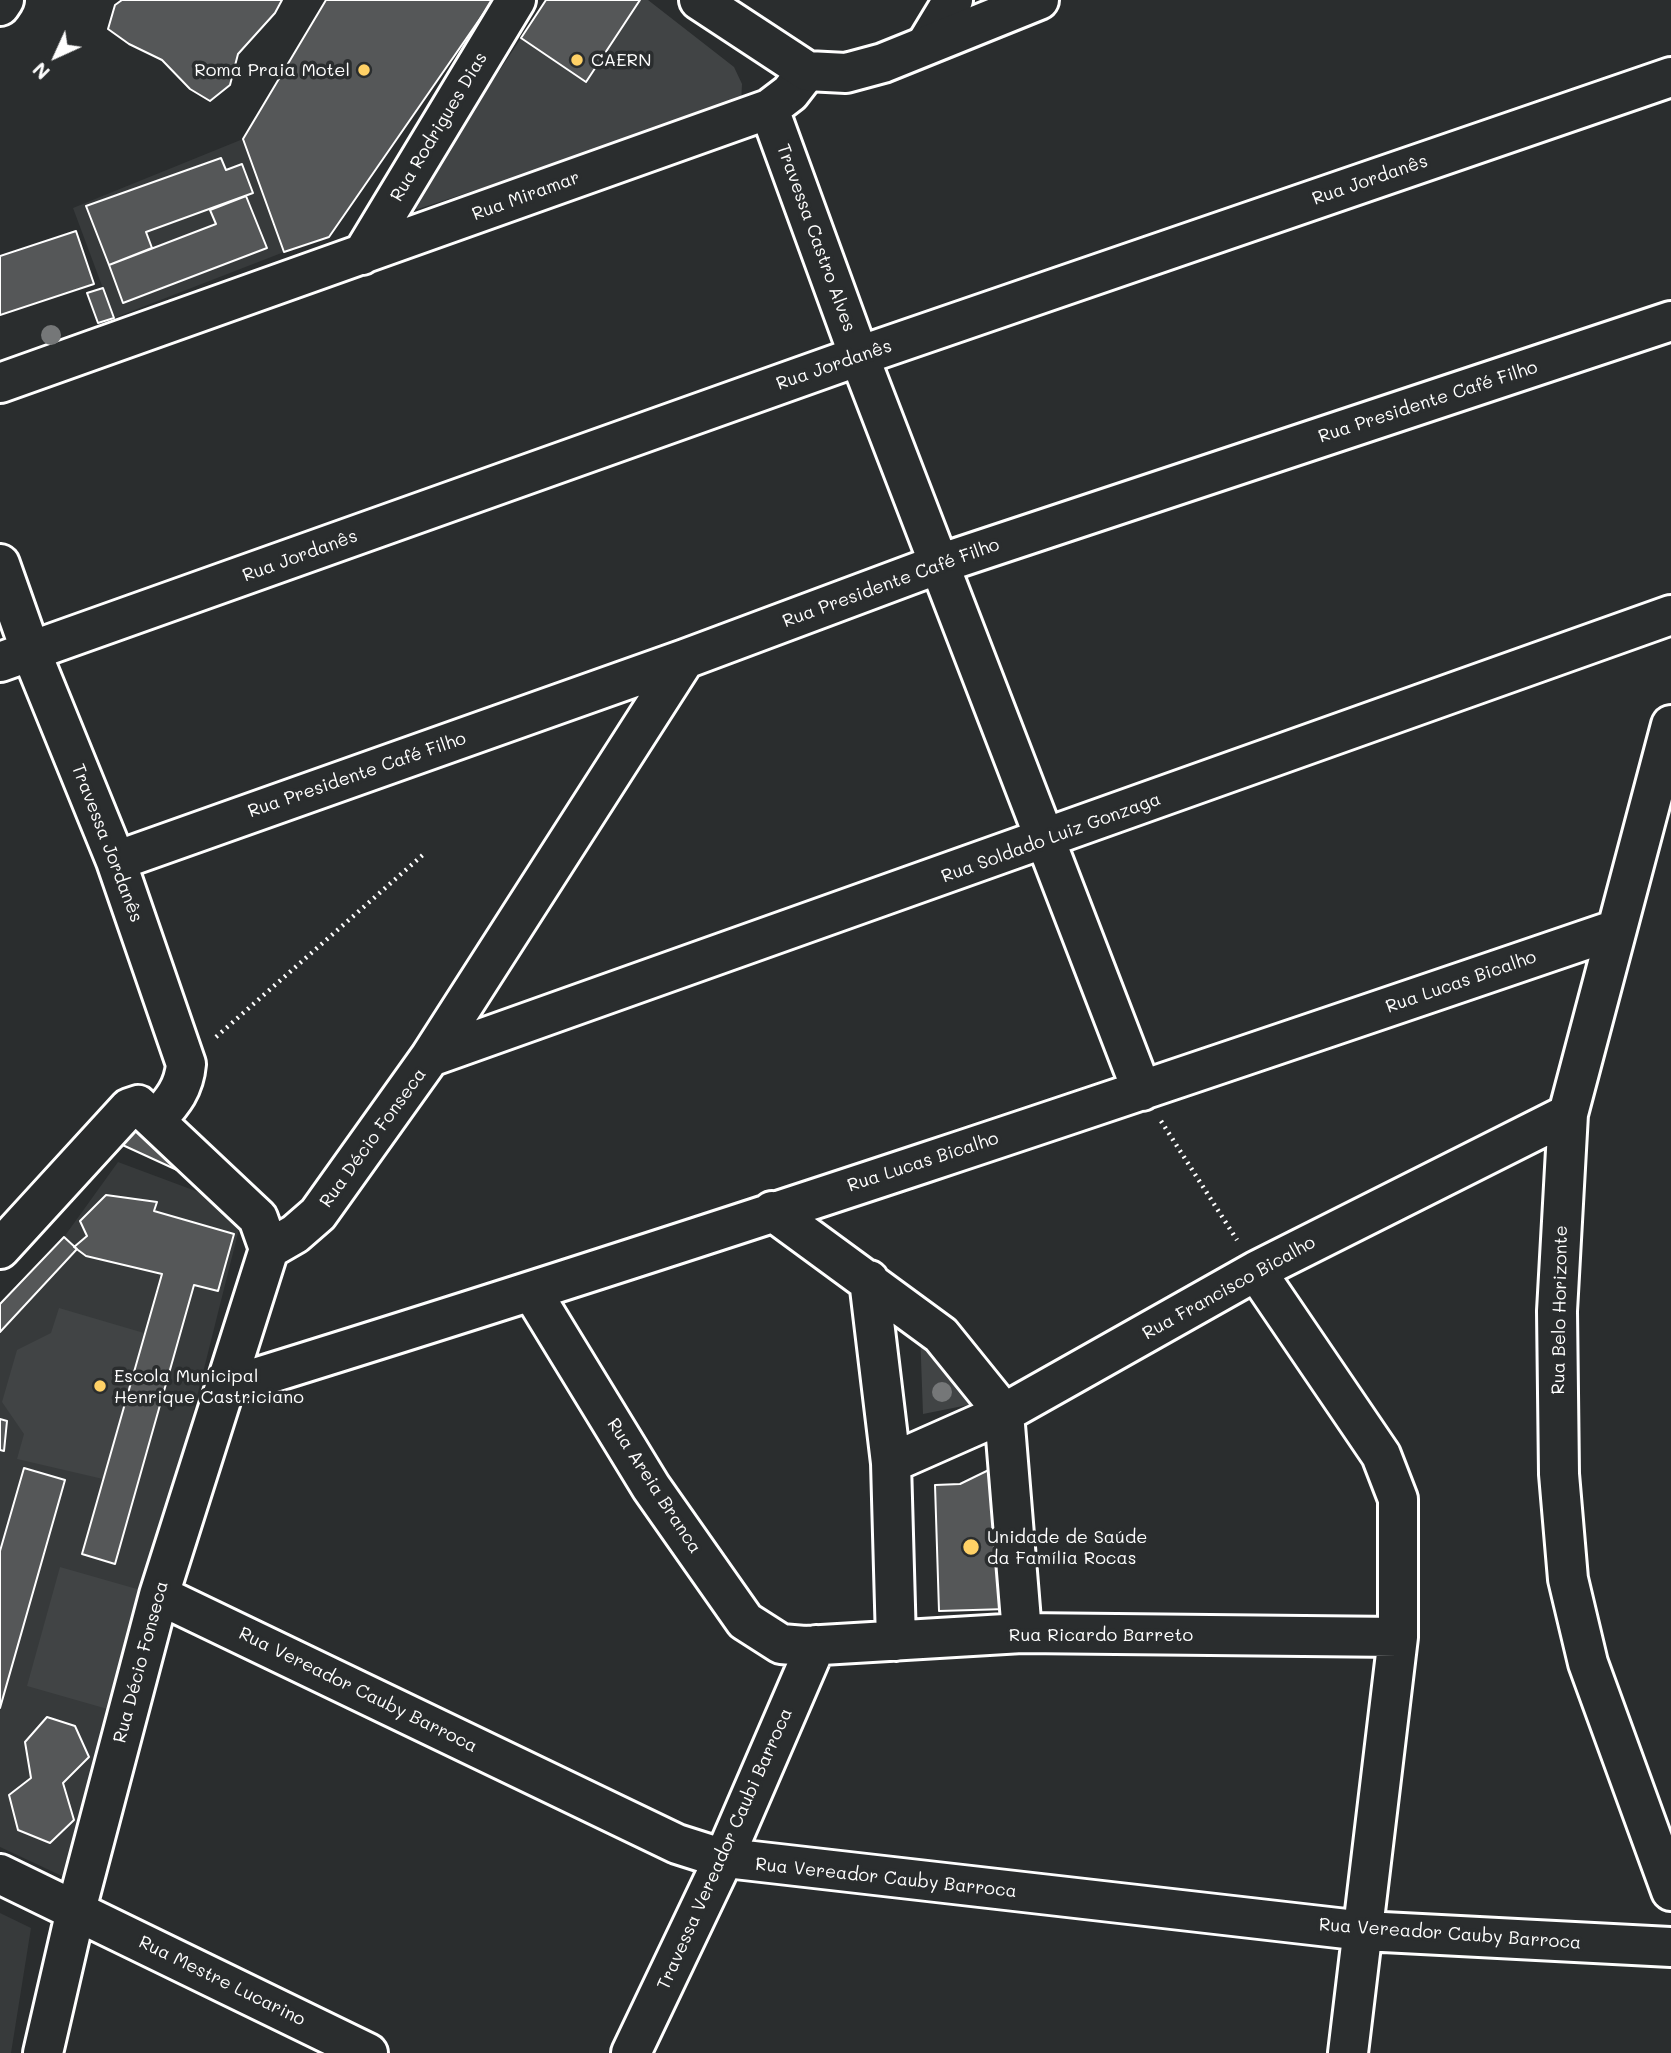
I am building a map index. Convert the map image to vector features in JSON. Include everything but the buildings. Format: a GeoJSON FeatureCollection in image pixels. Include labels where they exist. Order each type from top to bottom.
{"type":"FeatureCollection","features":[{"type":"Feature","properties":{"kind":"street"},"geometry":{"type":"LineString","coordinates":[[0,6],[4,0]]}},
{"type":"Feature","properties":{"kind":"street","name":"Rua Rodrigues Dias"},"geometry":{"type":"LineString","coordinates":[[362,254],[516,0]]}},
{"type":"Feature","properties":{"kind":"street"},"geometry":{"type":"LineString","coordinates":[[699,0],[807,71],[846,73],[883,63],[1039,0]]}},
{"type":"Feature","properties":{"kind":"street"},"geometry":{"type":"LineString","coordinates":[[927,43],[953,0]]}},
{"type":"Feature","properties":{"kind":"street","name":"Rua Miramar"},"geometry":{"type":"LineString","coordinates":[[0,383],[769,108],[790,93],[807,71]]}},
{"type":"Feature","properties":{"kind":"street","name":"Rua Jordanês"},"geometry":{"type":"LineString","coordinates":[[15,657],[859,356],[1671,77]]}},
{"type":"Feature","properties":{"kind":"street","name":"Travessa Castro Alves"},"geometry":{"type":"LineString","coordinates":[[769,108],[859,356],[1142,1091]]}},
{"type":"Feature","properties":{"kind":"street","name":"Rua Presidente Café Filho"},"geometry":{"type":"LineString","coordinates":[[116,861],[685,659],[939,564],[1671,321]]}},
{"type":"Feature","properties":{"kind":"street","name":"Travessa Jordanês"},"geometry":{"type":"LineString","coordinates":[[0,564],[15,657],[116,861],[187,1063]]}},
{"type":"Feature","properties":{"kind":"street","name":"Rua Soldado Luiz Gonzaga"},"geometry":{"type":"LineString","coordinates":[[430,1057],[1046,840],[1671,615]]}},
{"type":"Feature","properties":{"kind":"street","name":"Rua Décio Fonseca"},"geometry":{"type":"LineString","coordinates":[[43,2053],[76,1910],[159,1595],[269,1249],[295,1234],[318,1214],[430,1057],[685,659]]}},
{"type":"Feature","properties":{"kind":"street","name":"Rua Belo Horizonte"},"geometry":{"type":"LineString","coordinates":[[1669,1877],[1588,1663],[1568,1579],[1559,1474],[1557,1311],[1568,1114],[1671,725]]}},
{"type":"Feature","properties":{"kind":"street","name":"Rua Lucas Bicalho"},"geometry":{"type":"LineString","coordinates":[[226,1387],[533,1292],[1142,1091],[1617,929]]}},
{"type":"Feature","properties":{"kind":"street"},"geometry":{"type":"LineString","coordinates":[[0,1250],[143,1114],[177,1097],[185,1079],[187,1063]]}},
{"type":"Feature","properties":{"kind":"street"},"geometry":{"type":"LineString","coordinates":[[143,1114],[258,1218],[269,1249]]}},
{"type":"Feature","properties":{"kind":"street","name":"Rua Francisco Bicalho"},"geometry":{"type":"LineString","coordinates":[[891,1463],[1003,1413],[1256,1271],[1568,1114]]}},
{"type":"Feature","properties":{"kind":"street"},"geometry":{"type":"LineString","coordinates":[[772,1211],[941,1335],[1003,1413],[1022,1633]]}},
{"type":"Feature","properties":{"kind":"street"},"geometry":{"type":"LineString","coordinates":[[1256,1271],[1381,1455],[1398,1499],[1398,1637],[1348,2053]]}},
{"type":"Feature","properties":{"kind":"street"},"geometry":{"type":"LineString","coordinates":[[869,1280],[891,1463],[896,1641]]}},
{"type":"Feature","properties":{"kind":"street","name":"Rua Areia Branca"},"geometry":{"type":"LineString","coordinates":[[533,1292],[651,1487],[745,1621],[781,1644],[811,1645]]}},
{"type":"Feature","properties":{"kind":"street","name":"Rua Vereador Cauby Barroca"},"geometry":{"type":"LineString","coordinates":[[159,1595],[677,1843],[724,1858],[1364,1931],[1671,1947]]}},
{"type":"Feature","properties":{"kind":"street","name":"Rua Ricardo Barreto"},"geometry":{"type":"LineString","coordinates":[[811,1645],[1022,1633],[1398,1637]]}},
{"type":"Feature","properties":{"kind":"street","name":"Travessa Vereador Caubi Barroca"},"geometry":{"type":"LineString","coordinates":[[631,2053],[724,1858],[811,1645]]}},
{"type":"Feature","properties":{"kind":"street","name":"Rua Mestre Lucarino"},"geometry":{"type":"LineString","coordinates":[[0,1874],[368,2053]]}},
{"type":"Feature","properties":{"kind":"path"},"geometry":{"type":"LineString","coordinates":[[187,1063],[425,853]]}},
{"type":"Feature","properties":{"kind":"path"},"geometry":{"type":"LineString","coordinates":[[1142,1091],[1256,1271]]}},
{"type":"Feature","properties":{"kind":"shaded area"},"geometry":{"type":"Polygon","coordinates":[[[640,0],[648,0],[734,67],[742,84],[741,103],[418,209],[409,208],[521,38],[586,82],[640,0]]]}},
{"type":"Feature","properties":{"kind":"shaded area"},"geometry":{"type":"Polygon","coordinates":[[[243,139],[284,252],[114,318],[73,208],[243,139]]]}},
{"type":"Feature","properties":{"kind":"shaded area","name":"Escola Municipal Henrique Castriciano"},"geometry":{"type":"Polygon","coordinates":[[[118,1162],[244,1209],[150,1584],[71,1872],[62,1876],[0,1847],[0,1304],[64,1237],[118,1162]]]}},
{"type":"Feature","properties":{"kind":"shaded area"},"geometry":{"type":"Polygon","coordinates":[[[59,1308],[144,1333],[103,1479],[17,1459],[24,1434],[2,1402],[17,1350],[51,1333],[59,1308]]]}},
{"type":"Feature","properties":{"kind":"shaded area"},"geometry":{"type":"Polygon","coordinates":[[[920,1331],[973,1404],[923,1414],[920,1331]]]}},
{"type":"Feature","properties":{"kind":"shaded area"},"geometry":{"type":"Polygon","coordinates":[[[60,1567],[144,1591],[111,1710],[27,1686],[60,1567]]]}},
{"type":"Feature","properties":{"kind":"shaded area"},"geometry":{"type":"Polygon","coordinates":[[[0,1913],[31,1928],[11,2053],[0,2053],[0,1913]]]}},
{"type":"Feature","properties":{"kind":"place","name":"CAERN"},"geometry":{"type":"Point","coordinates":[577,60]}},
{"type":"Feature","properties":{"kind":"place","name":"Roma Praia Motel"},"geometry":{"type":"Point","coordinates":[364,70]}},
{"type":"Feature","properties":{"kind":"place","name":"Escola Municipal Henrique Castriciano"},"geometry":{"type":"Point","coordinates":[100,1386]}},
{"type":"Feature","properties":{"kind":"place","name":"Unidade de Saúde da Família Rocas"},"geometry":{"type":"Point","coordinates":[971,1547]}}]}
